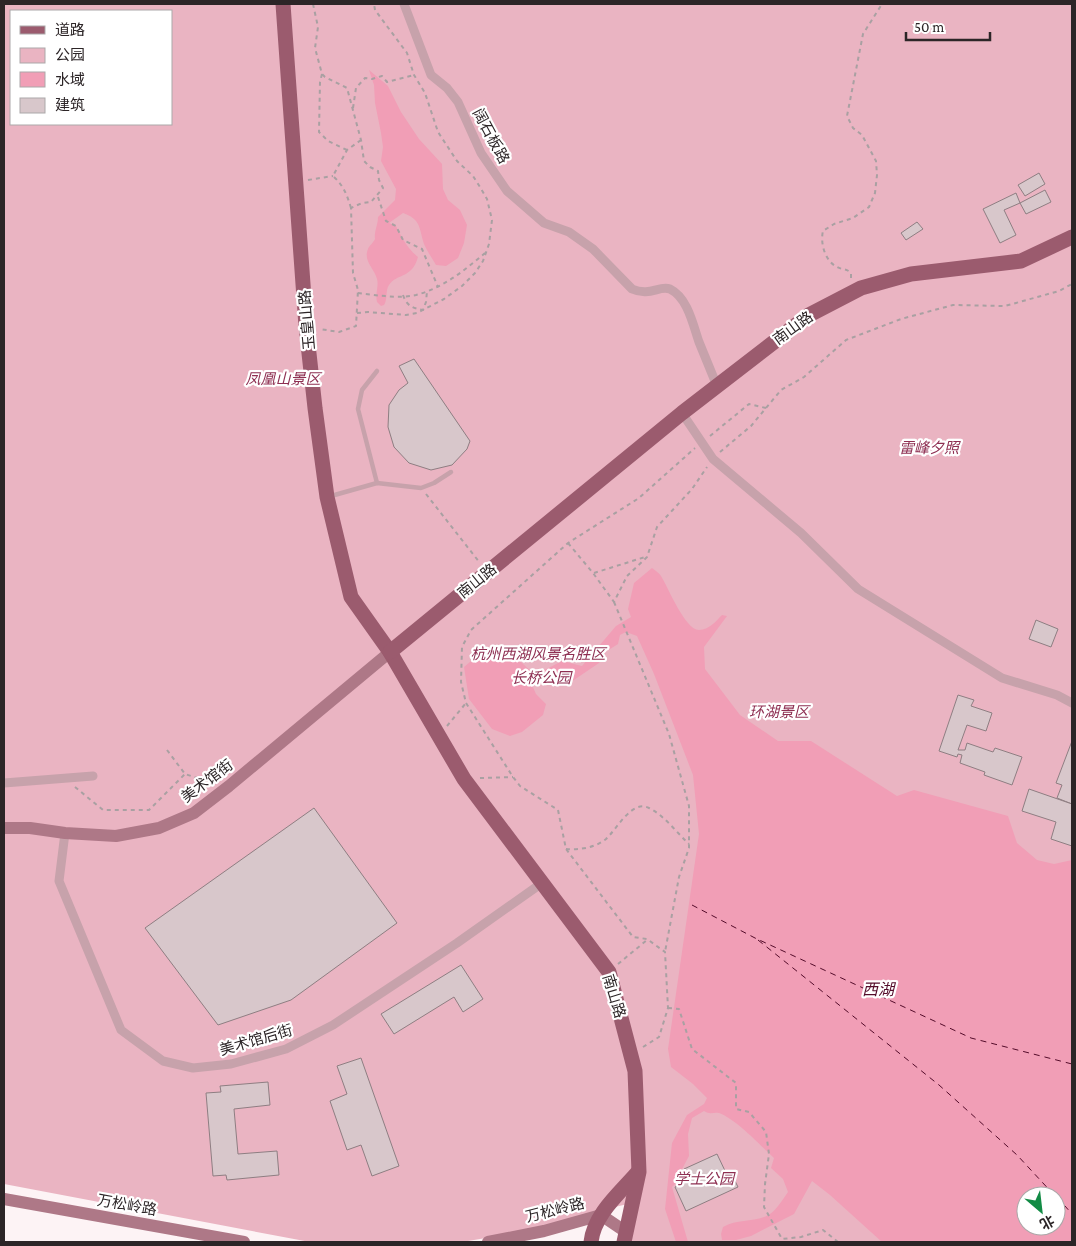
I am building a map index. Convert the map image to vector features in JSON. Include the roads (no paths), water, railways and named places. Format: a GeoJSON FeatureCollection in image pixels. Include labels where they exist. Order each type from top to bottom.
{"type":"FeatureCollection","features":[{"type":"Feature","properties":{"kind":"main road","name":"玉皇山路"},"geometry":{"type":"LineString","coordinates":[[283,4],[306,326],[327,497],[352,597],[390,652]]}},
{"type":"Feature","properties":{"kind":"main road","name":"南山路"},"geometry":{"type":"LineString","coordinates":[[625,1237],[639,1172],[635,1071],[609,972],[464,779],[390,652],[682,413],[809,315],[860,288],[911,274],[1021,261],[1072,237]]}},
{"type":"Feature","properties":{"kind":"main road"},"geometry":{"type":"LineString","coordinates":[[591,1242],[592,1233],[601,1215],[639,1172]]}},
{"type":"Feature","properties":{"kind":"street","name":"阔石板路"},"geometry":{"type":"LineString","coordinates":[[404,4],[431,74],[447,88],[458,102],[481,153],[507,191],[544,223],[569,232],[593,249],[632,289],[650,293],[668,288],[677,294],[691,317],[717,386]]}},
{"type":"Feature","properties":{"kind":"street"},"geometry":{"type":"LineString","coordinates":[[682,413],[713,459],[801,533],[858,588],[1002,678],[1057,695],[1072,703]]}},
{"type":"Feature","properties":{"kind":"street","name":"美术馆街"},"geometry":{"type":"LineString","coordinates":[[4,828],[30,828],[65,833],[116,836],[159,828],[194,812],[226,788],[390,652]]}},
{"type":"Feature","properties":{"kind":"street"},"geometry":{"type":"LineString","coordinates":[[4,783],[93,776]]}},
{"type":"Feature","properties":{"kind":"street","name":"美术馆后街"},"geometry":{"type":"LineString","coordinates":[[65,833],[59,881],[121,1030],[163,1062],[193,1068],[231,1064],[286,1048],[333,1025],[457,944],[542,883]]}},
{"type":"Feature","properties":{"kind":"street","name":"万松岭路"},"geometry":{"type":"LineString","coordinates":[[4,1199],[244,1242]]}},
{"type":"Feature","properties":{"kind":"street","name":"万松岭路"},"geometry":{"type":"LineString","coordinates":[[488,1242],[544,1231],[601,1215],[625,1237]]}},
{"type":"Feature","properties":{"kind":"lane"},"geometry":{"type":"LineString","coordinates":[[377,371],[362,390],[358,409],[377,483]]}},
{"type":"Feature","properties":{"kind":"lane"},"geometry":{"type":"LineString","coordinates":[[327,497],[377,483],[421,488],[434,483],[451,472]]}},
{"type":"Feature","properties":{"kind":"water"},"geometry":{"type":"Polygon","coordinates":[[[369,70],[388,86],[401,112],[419,139],[442,164],[443,189],[448,200],[460,210],[467,225],[464,243],[458,258],[446,266],[436,265],[424,244],[418,225],[413,218],[403,213],[389,223],[396,226],[403,239],[418,257],[412,269],[392,281],[387,290],[385,303],[381,306],[377,302],[378,284],[376,275],[368,261],[367,253],[375,239],[378,217],[395,200],[396,189],[381,161],[383,147],[375,103],[374,85],[369,70]]]}},
{"type":"Feature","properties":{"kind":"water","name":"西湖"},"geometry":{"type":"Polygon","coordinates":[[[652,568],[661,576],[677,607],[688,623],[694,628],[699,630],[706,628],[722,615],[727,616],[704,647],[705,669],[740,715],[778,741],[811,741],[897,796],[914,790],[1008,816],[1017,843],[1037,860],[1054,864],[1072,860],[1072,1242],[882,1242],[812,1181],[794,1214],[751,1236],[736,1240],[722,1240],[723,1227],[735,1222],[765,1217],[777,1207],[788,1192],[783,1179],[771,1168],[774,1158],[748,1133],[726,1116],[704,1111],[692,1118],[688,1134],[689,1156],[681,1171],[680,1179],[672,1187],[688,1242],[676,1242],[665,1209],[672,1143],[687,1115],[704,1104],[707,1098],[671,1067],[668,1049],[699,834],[693,775],[654,674],[637,636],[626,632],[620,635],[618,644],[607,651],[599,663],[568,684],[544,680],[532,685],[536,694],[546,704],[543,715],[522,732],[510,736],[492,729],[469,699],[464,667],[477,656],[507,649],[535,675],[562,661],[582,666],[616,626],[631,617],[628,609],[634,583],[652,568]]]}},
{"type":"Feature","properties":{"kind":"park label","name":"凤凰山景区"},"geometry":{"type":"Point","coordinates":[283,379]}},
{"type":"Feature","properties":{"kind":"park label","name":"雷峰夕照"},"geometry":{"type":"Point","coordinates":[929,448]}},
{"type":"Feature","properties":{"kind":"park label","name":"杭州西湖风景名胜区"},"geometry":{"type":"Point","coordinates":[538,654]}},
{"type":"Feature","properties":{"kind":"park label","name":"长桥公园"},"geometry":{"type":"Point","coordinates":[541,678]}},
{"type":"Feature","properties":{"kind":"park label","name":"环湖景区"},"geometry":{"type":"Point","coordinates":[779,712]}},
{"type":"Feature","properties":{"kind":"park label","name":"学士公园"},"geometry":{"type":"Point","coordinates":[704,1179]}}]}
